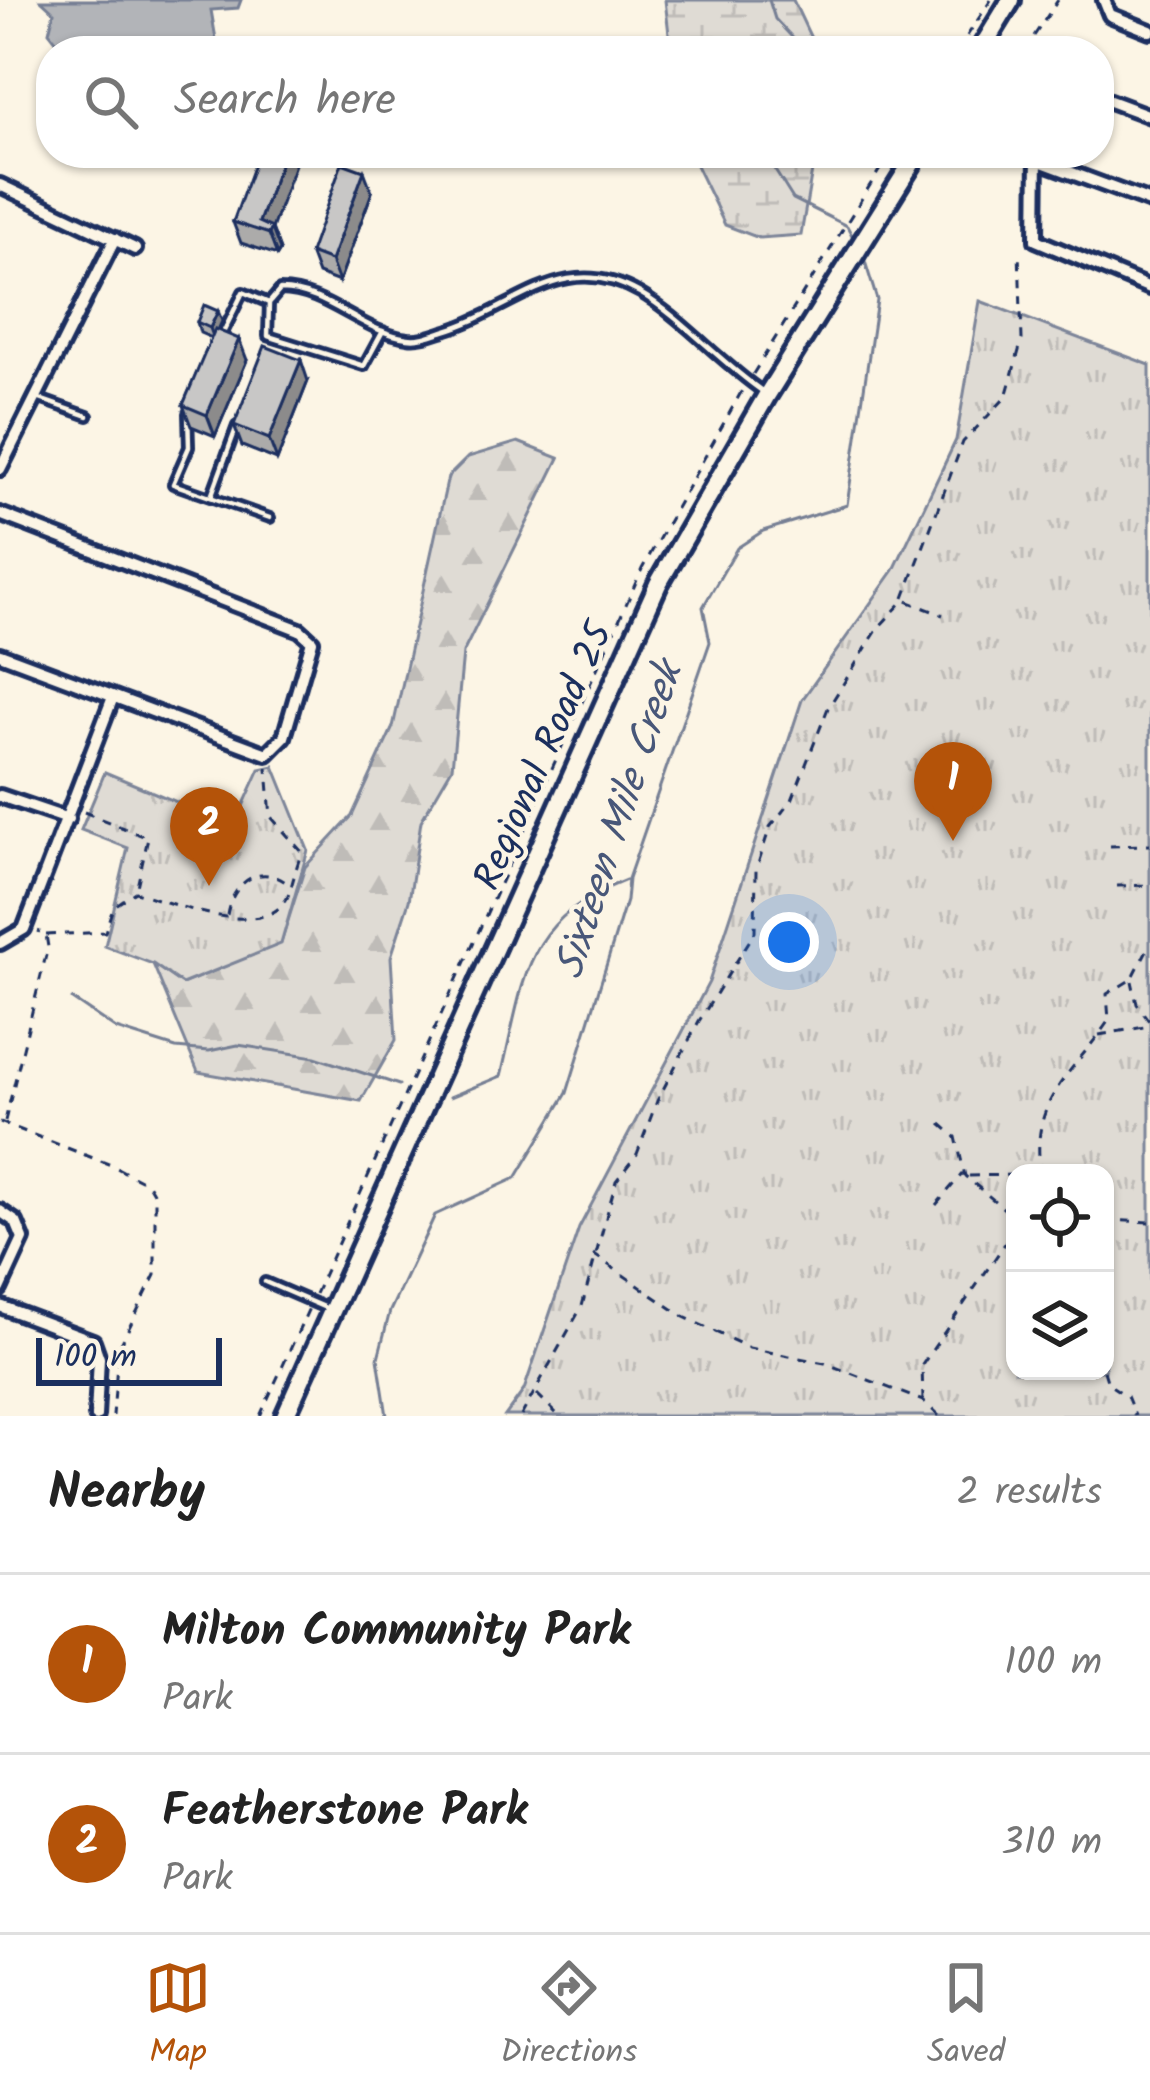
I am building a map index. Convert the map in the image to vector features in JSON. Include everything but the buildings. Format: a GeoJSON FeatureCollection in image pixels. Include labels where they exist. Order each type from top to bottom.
{"type":"FeatureCollection","features":[{"type":"Feature","properties":{"kind":"main road"},"geometry":{"type":"LineString","coordinates":[[989,36],[1011,0]]}},
{"type":"Feature","properties":{"kind":"main road","name":"Regional Road 25"},"geometry":{"type":"LineString","coordinates":[[285,1416],[658,584],[767,394],[909,168]]}},
{"type":"Feature","properties":{"kind":"street"},"geometry":{"type":"LineString","coordinates":[[1104,0],[1110,15],[1150,31]]}},
{"type":"Feature","properties":{"kind":"street"},"geometry":{"type":"LineString","coordinates":[[1114,103],[1150,116]]}},
{"type":"Feature","properties":{"kind":"street"},"geometry":{"type":"LineString","coordinates":[[1037,168],[1036,240],[1150,288]]}},
{"type":"Feature","properties":{"kind":"street"},"geometry":{"type":"LineString","coordinates":[[1066,168],[1150,202]]}},
{"type":"Feature","properties":{"kind":"street"},"geometry":{"type":"LineString","coordinates":[[0,184],[135,249]]}},
{"type":"Feature","properties":{"kind":"street"},"geometry":{"type":"LineString","coordinates":[[0,469],[116,239]]}},
{"type":"Feature","properties":{"kind":"street"},"geometry":{"type":"LineString","coordinates":[[0,514],[309,634],[311,652],[284,737],[267,754],[0,654]]}},
{"type":"Feature","properties":{"kind":"street"},"geometry":{"type":"LineString","coordinates":[[0,943],[17,937],[26,925],[113,698]]}},
{"type":"Feature","properties":{"kind":"street"},"geometry":{"type":"LineString","coordinates":[[0,796],[68,819]]}},
{"type":"Feature","properties":{"kind":"street"},"geometry":{"type":"LineString","coordinates":[[0,1211],[16,1222],[22,1238],[0,1289]]}},
{"type":"Feature","properties":{"kind":"street"},"geometry":{"type":"LineString","coordinates":[[0,1306],[93,1341],[99,1358],[96,1416]]}},
{"type":"Feature","properties":{"kind":"lane"},"geometry":{"type":"LineString","coordinates":[[383,332],[364,366],[268,335],[269,303],[280,290],[302,290],[383,332],[411,339],[459,327],[554,280],[580,273],[642,293],[767,394]]}},
{"type":"Feature","properties":{"kind":"lane"},"geometry":{"type":"LineString","coordinates":[[217,346],[243,292],[269,303]]}},
{"type":"Feature","properties":{"kind":"lane"},"geometry":{"type":"LineString","coordinates":[[36,398],[88,416]]}},
{"type":"Feature","properties":{"kind":"lane"},"geometry":{"type":"LineString","coordinates":[[193,404],[185,422],[190,447],[173,484],[270,518]]}},
{"type":"Feature","properties":{"kind":"lane"},"geometry":{"type":"LineString","coordinates":[[212,497],[236,426]]}},
{"type":"Feature","properties":{"kind":"lane"},"geometry":{"type":"LineString","coordinates":[[265,1282],[333,1311]]}},
{"type":"Feature","properties":{"kind":"path"},"geometry":{"type":"LineString","coordinates":[[967,36],[991,0]]}},
{"type":"Feature","properties":{"kind":"path"},"geometry":{"type":"LineString","coordinates":[[1034,36],[1058,0]]}},
{"type":"Feature","properties":{"kind":"path"},"geometry":{"type":"LineString","coordinates":[[260,1416],[642,569],[748,381],[880,168]]}},
{"type":"Feature","properties":{"kind":"path"},"geometry":{"type":"LineString","coordinates":[[521,1416],[582,1306],[592,1254],[616,1181],[637,1154],[657,1101],[699,1021],[755,932],[756,870],[770,827],[792,800],[828,708],[879,627],[904,600],[963,442],[1006,398],[1022,340],[1019,252]]}},
{"type":"Feature","properties":{"kind":"path"},"geometry":{"type":"LineString","coordinates":[[904,600],[944,614]]}},
{"type":"Feature","properties":{"kind":"path"},"geometry":{"type":"LineString","coordinates":[[135,892],[227,919],[243,920],[279,905],[288,896],[302,847],[271,817],[267,769]]}},
{"type":"Feature","properties":{"kind":"path"},"geometry":{"type":"LineString","coordinates":[[26,925],[46,935],[105,932],[113,907],[135,892],[148,838],[84,812]]}},
{"type":"Feature","properties":{"kind":"path"},"geometry":{"type":"LineString","coordinates":[[1110,846],[1150,845]]}},
{"type":"Feature","properties":{"kind":"path"},"geometry":{"type":"LineString","coordinates":[[227,919],[232,893],[252,877],[267,874],[288,884]]}},
{"type":"Feature","properties":{"kind":"path"},"geometry":{"type":"LineString","coordinates":[[1117,886],[1150,885]]}},
{"type":"Feature","properties":{"kind":"path"},"geometry":{"type":"LineString","coordinates":[[46,935],[48,947],[2,1122],[112,1166],[148,1184],[155,1196],[154,1275],[118,1350],[113,1416]]}},
{"type":"Feature","properties":{"kind":"path"},"geometry":{"type":"LineString","coordinates":[[1041,1164],[1041,1129],[1052,1093],[1109,1020],[1107,994],[1132,979],[1150,944]]}},
{"type":"Feature","properties":{"kind":"path"},"geometry":{"type":"LineString","coordinates":[[1097,1035],[1144,1027],[1149,1021],[1137,1004],[1132,979]]}},
{"type":"Feature","properties":{"kind":"path"},"geometry":{"type":"LineString","coordinates":[[940,1124],[956,1137],[964,1174],[1006,1210]]}},
{"type":"Feature","properties":{"kind":"path"},"geometry":{"type":"LineString","coordinates":[[936,1205],[964,1174],[1006,1175]]}},
{"type":"Feature","properties":{"kind":"path"},"geometry":{"type":"LineString","coordinates":[[1114,1220],[1150,1222]]}},
{"type":"Feature","properties":{"kind":"path"},"geometry":{"type":"LineString","coordinates":[[923,1401],[922,1365],[1006,1242]]}},
{"type":"Feature","properties":{"kind":"path"},"geometry":{"type":"LineString","coordinates":[[592,1254],[684,1317],[749,1348],[825,1363],[923,1401],[940,1416]]}},
{"type":"Feature","properties":{"kind":"path"},"geometry":{"type":"LineString","coordinates":[[1107,1380],[1127,1396],[1135,1416]]}},
{"type":"Feature","properties":{"kind":"path"},"geometry":{"type":"LineString","coordinates":[[536,1393],[559,1416]]}},
{"type":"Feature","properties":{"kind":"green space"},"geometry":{"type":"Polygon","coordinates":[[[665,0],[793,0],[810,36],[669,36],[665,0]]]}},
{"type":"Feature","properties":{"kind":"green space"},"geometry":{"type":"Polygon","coordinates":[[[697,168],[812,168],[801,235],[759,238],[725,225],[697,168]]]}},
{"type":"Feature","properties":{"kind":"green space"},"geometry":{"type":"Polygon","coordinates":[[[980,301],[1150,365],[1150,1416],[505,1416],[524,1390],[579,1228],[709,982],[802,700],[894,570],[956,440],[980,301]]]}},
{"type":"Feature","properties":{"kind":"green space"},"geometry":{"type":"Polygon","coordinates":[[[518,442],[559,458],[463,653],[452,768],[421,821],[409,901],[391,957],[396,1040],[361,1101],[198,1072],[153,964],[182,984],[281,943],[305,867],[352,816],[393,727],[448,477],[468,457],[518,442]]]}},
{"type":"Feature","properties":{"kind":"green space"},"geometry":{"type":"Polygon","coordinates":[[[274,766],[308,850],[281,944],[182,984],[153,964],[105,946],[128,848],[81,830],[105,772],[234,826],[260,769],[274,766]]]}},
{"type":"Feature","properties":{"kind":"shaded area"},"geometry":{"type":"Polygon","coordinates":[[[41,0],[241,0],[238,8],[211,10],[215,36],[52,36],[54,12],[41,0]]]}},
{"type":"Feature","properties":{"kind":"waterway","name":"Sixteen Mile Creek"},"geometry":{"type":"LineString","coordinates":[[769,0],[775,19],[791,36]]}},
{"type":"Feature","properties":{"kind":"waterway","name":"Sixteen Mile Creek"},"geometry":{"type":"LineString","coordinates":[[773,168],[793,199],[847,226],[854,239]]}},
{"type":"Feature","properties":{"kind":"waterway","name":"Sixteen Mile Creek"},"geometry":{"type":"LineString","coordinates":[[387,1416],[378,1358],[390,1311],[435,1215],[516,1178],[567,1093],[626,901],[628,879],[710,642],[703,607],[737,548],[763,531],[847,505],[877,300],[864,258]]}},
{"type":"Feature","properties":{"kind":"waterway"},"geometry":{"type":"LineString","coordinates":[[450,1097],[501,1076],[524,982],[547,934],[592,896],[626,880]]}},
{"type":"Feature","properties":{"kind":"waterway"},"geometry":{"type":"LineString","coordinates":[[72,999],[116,1029],[176,1048],[209,1051],[238,1045],[315,1057],[399,1085]]}},
{"type":"Feature","properties":{"kind":"place","name":"Milton Community Park"},"geometry":{"type":"Point","coordinates":[953,841]}},
{"type":"Feature","properties":{"kind":"place","name":"Featherstone Park"},"geometry":{"type":"Point","coordinates":[209,886]}}]}
